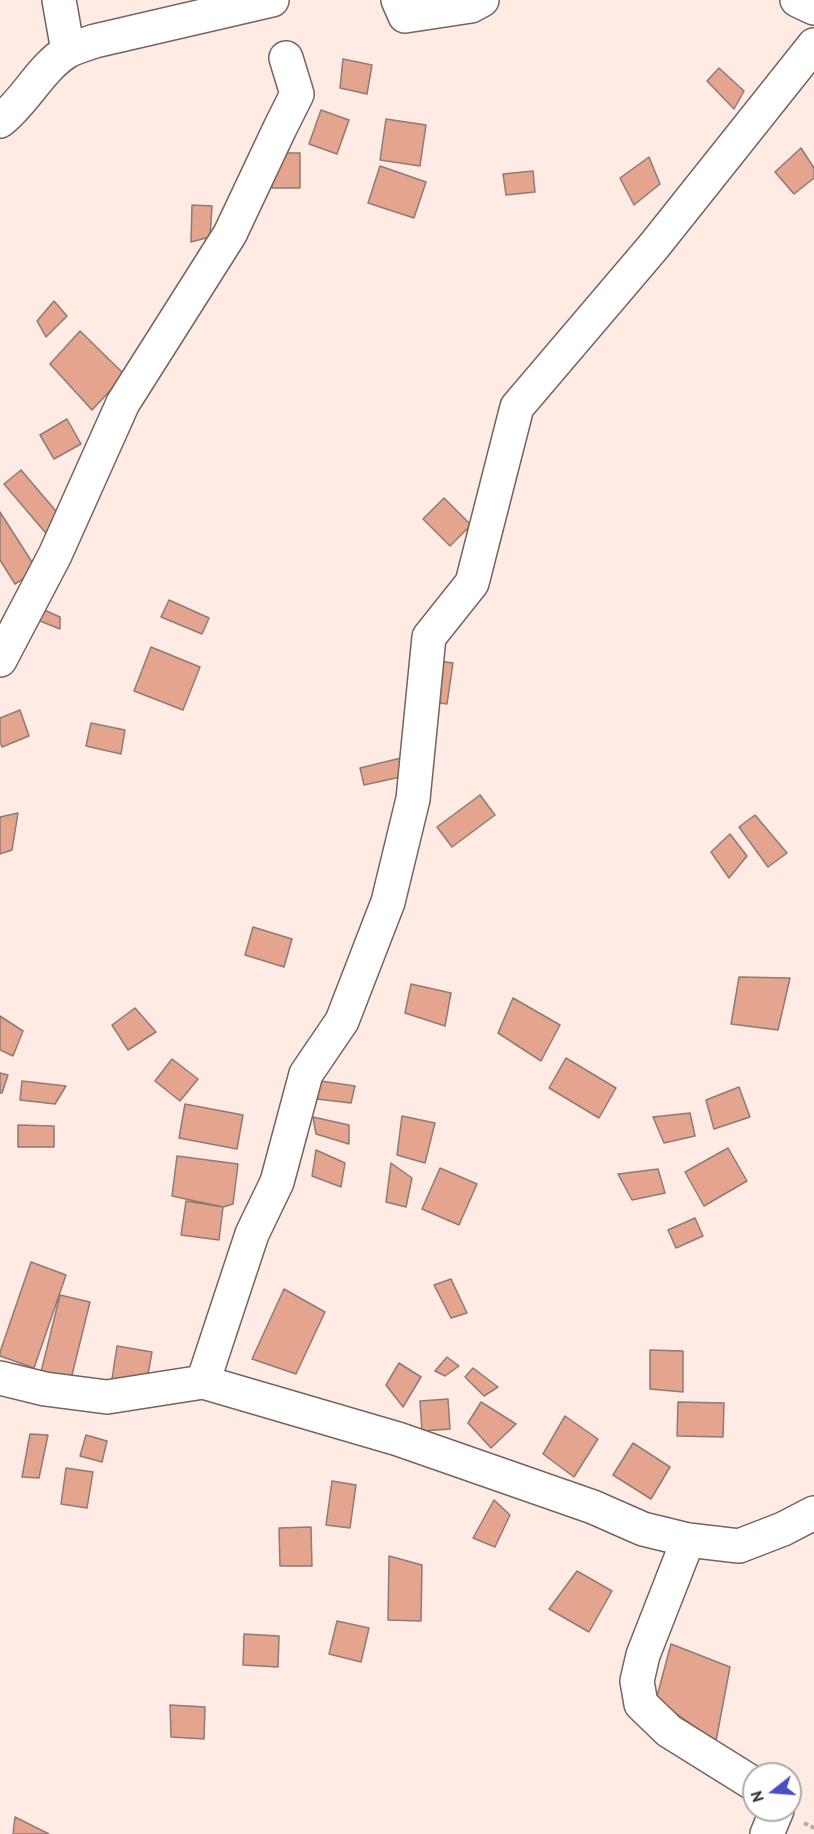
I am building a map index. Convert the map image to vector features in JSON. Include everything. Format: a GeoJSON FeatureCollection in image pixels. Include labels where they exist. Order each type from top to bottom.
{"type":"FeatureCollection","features":[{"type":"Feature","properties":{"kind":"street"},"geometry":{"type":"LineString","coordinates":[[60,0],[68,51]]}},
{"type":"Feature","properties":{"kind":"street"},"geometry":{"type":"LineString","coordinates":[[0,121],[9,114],[48,68],[68,51],[95,41],[272,0]]}},
{"type":"Feature","properties":{"kind":"street"},"geometry":{"type":"LineString","coordinates":[[398,0],[405,16],[471,6],[482,0]]}},
{"type":"Feature","properties":{"kind":"street"},"geometry":{"type":"LineString","coordinates":[[797,0],[814,8]]}},
{"type":"Feature","properties":{"kind":"street"},"geometry":{"type":"LineString","coordinates":[[203,1382],[252,1234],[277,1182],[306,1074],[342,1021],[388,902],[413,799],[429,637],[472,583],[517,407],[654,246],[814,45]]}},
{"type":"Feature","properties":{"kind":"street"},"geometry":{"type":"LineString","coordinates":[[0,660],[55,555],[123,403],[230,234],[297,94],[286,58]]}},
{"type":"Feature","properties":{"kind":"street"},"geometry":{"type":"LineString","coordinates":[[0,1378],[45,1389],[107,1397],[203,1382],[398,1439],[593,1506],[643,1529],[688,1540],[739,1546],[783,1529],[814,1513]]}},
{"type":"Feature","properties":{"kind":"street"},"geometry":{"type":"LineString","coordinates":[[688,1540],[643,1655],[637,1681],[641,1704],[669,1731],[742,1777]]}},
{"type":"Feature","properties":{"kind":"building"},"geometry":{"type":"Polygon","coordinates":[[[343,59],[372,65],[367,94],[340,88],[343,59]]]}},
{"type":"Feature","properties":{"kind":"building"},"geometry":{"type":"Polygon","coordinates":[[[719,68],[744,91],[734,109],[707,81],[719,68]]]}},
{"type":"Feature","properties":{"kind":"building"},"geometry":{"type":"Polygon","coordinates":[[[321,110],[349,120],[337,154],[309,144],[321,110]]]}},
{"type":"Feature","properties":{"kind":"building"},"geometry":{"type":"Polygon","coordinates":[[[386,119],[426,125],[420,166],[380,160],[386,119]]]}},
{"type":"Feature","properties":{"kind":"building"},"geometry":{"type":"Polygon","coordinates":[[[801,148],[814,168],[814,178],[794,194],[775,172],[801,148]]]}},
{"type":"Feature","properties":{"kind":"building"},"geometry":{"type":"Polygon","coordinates":[[[273,153],[300,153],[300,188],[272,188],[273,153]]]}},
{"type":"Feature","properties":{"kind":"building"},"geometry":{"type":"Polygon","coordinates":[[[649,157],[660,184],[634,205],[620,178],[649,157]]]}},
{"type":"Feature","properties":{"kind":"building"},"geometry":{"type":"Polygon","coordinates":[[[380,166],[426,182],[414,218],[368,203],[380,166]]]}},
{"type":"Feature","properties":{"kind":"building"},"geometry":{"type":"Polygon","coordinates":[[[533,171],[535,192],[506,195],[503,174],[533,171]]]}},
{"type":"Feature","properties":{"kind":"building"},"geometry":{"type":"Polygon","coordinates":[[[192,205],[212,206],[210,237],[191,242],[192,205]]]}},
{"type":"Feature","properties":{"kind":"building"},"geometry":{"type":"Polygon","coordinates":[[[54,301],[67,316],[46,337],[37,321],[54,301]]]}},
{"type":"Feature","properties":{"kind":"building"},"geometry":{"type":"Polygon","coordinates":[[[80,331],[125,375],[92,410],[50,364],[80,331]]]}},
{"type":"Feature","properties":{"kind":"building"},"geometry":{"type":"Polygon","coordinates":[[[67,419],[81,444],[54,459],[40,435],[67,419]]]}},
{"type":"Feature","properties":{"kind":"building"},"geometry":{"type":"Polygon","coordinates":[[[21,470],[61,517],[50,538],[4,484],[21,470]]]}},
{"type":"Feature","properties":{"kind":"building"},"geometry":{"type":"Polygon","coordinates":[[[444,498],[471,525],[450,546],[423,519],[444,498]]]}},
{"type":"Feature","properties":{"kind":"building"},"geometry":{"type":"Polygon","coordinates":[[[0,512],[37,570],[15,584],[0,560],[0,512]]]}},
{"type":"Feature","properties":{"kind":"building"},"geometry":{"type":"Polygon","coordinates":[[[169,600],[209,618],[202,634],[161,617],[169,600]]]}},
{"type":"Feature","properties":{"kind":"building"},"geometry":{"type":"Polygon","coordinates":[[[40,608],[60,617],[60,629],[35,619],[40,608]]]}},
{"type":"Feature","properties":{"kind":"building"},"geometry":{"type":"Polygon","coordinates":[[[151,647],[200,667],[183,710],[134,691],[151,647]]]}},
{"type":"Feature","properties":{"kind":"building"},"geometry":{"type":"Polygon","coordinates":[[[424,659],[453,663],[447,704],[419,700],[424,659]]]}},
{"type":"Feature","properties":{"kind":"building"},"geometry":{"type":"Polygon","coordinates":[[[20,710],[29,736],[2,747],[0,718],[20,710]]]}},
{"type":"Feature","properties":{"kind":"building"},"geometry":{"type":"Polygon","coordinates":[[[91,723],[125,730],[121,754],[86,746],[91,723]]]}},
{"type":"Feature","properties":{"kind":"building"},"geometry":{"type":"Polygon","coordinates":[[[401,758],[405,776],[364,785],[360,768],[401,758]]]}},
{"type":"Feature","properties":{"kind":"building"},"geometry":{"type":"Polygon","coordinates":[[[480,795],[495,815],[452,847],[437,827],[480,795]]]}},
{"type":"Feature","properties":{"kind":"building"},"geometry":{"type":"Polygon","coordinates":[[[18,813],[12,850],[0,854],[0,817],[18,813]]]}},
{"type":"Feature","properties":{"kind":"building"},"geometry":{"type":"Polygon","coordinates":[[[755,815],[787,853],[768,867],[739,827],[755,815]]]}},
{"type":"Feature","properties":{"kind":"building"},"geometry":{"type":"Polygon","coordinates":[[[730,834],[747,856],[729,878],[711,852],[730,834]]]}},
{"type":"Feature","properties":{"kind":"building"},"geometry":{"type":"Polygon","coordinates":[[[253,927],[292,939],[284,967],[245,955],[253,927]]]}},
{"type":"Feature","properties":{"kind":"building"},"geometry":{"type":"Polygon","coordinates":[[[739,977],[790,978],[778,1030],[731,1024],[739,977]]]}},
{"type":"Feature","properties":{"kind":"building"},"geometry":{"type":"Polygon","coordinates":[[[411,984],[451,993],[445,1026],[405,1013],[411,984]]]}},
{"type":"Feature","properties":{"kind":"building"},"geometry":{"type":"Polygon","coordinates":[[[513,998],[560,1025],[541,1061],[498,1033],[513,998]]]}},
{"type":"Feature","properties":{"kind":"building"},"geometry":{"type":"Polygon","coordinates":[[[135,1008],[156,1032],[128,1050],[112,1025],[135,1008]]]}},
{"type":"Feature","properties":{"kind":"building"},"geometry":{"type":"Polygon","coordinates":[[[0,1016],[23,1031],[13,1056],[0,1050],[0,1016]]]}},
{"type":"Feature","properties":{"kind":"building"},"geometry":{"type":"Polygon","coordinates":[[[566,1058],[616,1088],[599,1118],[549,1088],[566,1058]]]}},
{"type":"Feature","properties":{"kind":"building"},"geometry":{"type":"Polygon","coordinates":[[[172,1059],[198,1079],[180,1101],[155,1081],[172,1059]]]}},
{"type":"Feature","properties":{"kind":"building"},"geometry":{"type":"Polygon","coordinates":[[[0,1073],[8,1075],[2,1093],[0,1093],[0,1073]]]}},
{"type":"Feature","properties":{"kind":"building"},"geometry":{"type":"Polygon","coordinates":[[[307,1079],[355,1086],[351,1103],[308,1098],[307,1079]]]}},
{"type":"Feature","properties":{"kind":"building"},"geometry":{"type":"Polygon","coordinates":[[[22,1081],[66,1086],[55,1104],[20,1100],[22,1081]]]}},
{"type":"Feature","properties":{"kind":"building"},"geometry":{"type":"Polygon","coordinates":[[[739,1087],[750,1117],[714,1129],[706,1100],[739,1087]]]}},
{"type":"Feature","properties":{"kind":"building"},"geometry":{"type":"Polygon","coordinates":[[[185,1104],[243,1115],[237,1149],[179,1138],[185,1104]]]}},
{"type":"Feature","properties":{"kind":"building"},"geometry":{"type":"Polygon","coordinates":[[[690,1113],[695,1136],[664,1143],[653,1117],[690,1113]]]}},
{"type":"Feature","properties":{"kind":"building"},"geometry":{"type":"Polygon","coordinates":[[[402,1116],[435,1123],[425,1163],[397,1155],[402,1116]]]}},
{"type":"Feature","properties":{"kind":"building"},"geometry":{"type":"Polygon","coordinates":[[[313,1117],[349,1125],[349,1144],[316,1134],[313,1117]]]}},
{"type":"Feature","properties":{"kind":"building"},"geometry":{"type":"Polygon","coordinates":[[[18,1125],[54,1126],[54,1147],[18,1147],[18,1125]]]}},
{"type":"Feature","properties":{"kind":"building"},"geometry":{"type":"Polygon","coordinates":[[[728,1148],[747,1181],[704,1206],[685,1172],[728,1148]]]}},
{"type":"Feature","properties":{"kind":"building"},"geometry":{"type":"Polygon","coordinates":[[[316,1150],[345,1163],[341,1187],[312,1176],[316,1150]]]}},
{"type":"Feature","properties":{"kind":"building"},"geometry":{"type":"Polygon","coordinates":[[[177,1156],[238,1164],[233,1204],[223,1207],[172,1196],[177,1156]]]}},
{"type":"Feature","properties":{"kind":"building"},"geometry":{"type":"Polygon","coordinates":[[[391,1163],[412,1178],[406,1207],[386,1202],[391,1163]]]}},
{"type":"Feature","properties":{"kind":"building"},"geometry":{"type":"Polygon","coordinates":[[[440,1168],[477,1184],[459,1225],[422,1209],[440,1168]]]}},
{"type":"Feature","properties":{"kind":"building"},"geometry":{"type":"Polygon","coordinates":[[[658,1169],[665,1193],[632,1200],[618,1174],[658,1169]]]}},
{"type":"Feature","properties":{"kind":"building"},"geometry":{"type":"Polygon","coordinates":[[[186,1201],[223,1207],[219,1240],[181,1235],[186,1201]]]}},
{"type":"Feature","properties":{"kind":"building"},"geometry":{"type":"Polygon","coordinates":[[[695,1218],[703,1236],[676,1248],[668,1230],[695,1218]]]}},
{"type":"Feature","properties":{"kind":"building"},"geometry":{"type":"Polygon","coordinates":[[[31,1262],[66,1275],[34,1368],[0,1356],[31,1262]]]}},
{"type":"Feature","properties":{"kind":"building"},"geometry":{"type":"Polygon","coordinates":[[[451,1279],[467,1313],[451,1318],[434,1285],[451,1279]]]}},
{"type":"Feature","properties":{"kind":"building"},"geometry":{"type":"Polygon","coordinates":[[[284,1289],[325,1312],[296,1374],[252,1359],[284,1289]]]}},
{"type":"Feature","properties":{"kind":"building"},"geometry":{"type":"Polygon","coordinates":[[[60,1295],[90,1302],[71,1379],[41,1372],[60,1295]]]}},
{"type":"Feature","properties":{"kind":"building"},"geometry":{"type":"Polygon","coordinates":[[[117,1346],[152,1352],[144,1397],[110,1392],[117,1346]]]}},
{"type":"Feature","properties":{"kind":"building"},"geometry":{"type":"Polygon","coordinates":[[[650,1350],[683,1351],[683,1392],[650,1389],[650,1350]]]}},
{"type":"Feature","properties":{"kind":"building"},"geometry":{"type":"Polygon","coordinates":[[[447,1357],[459,1366],[445,1376],[435,1371],[447,1357]]]}},
{"type":"Feature","properties":{"kind":"building"},"geometry":{"type":"Polygon","coordinates":[[[399,1363],[421,1377],[403,1407],[386,1385],[399,1363]]]}},
{"type":"Feature","properties":{"kind":"building"},"geometry":{"type":"Polygon","coordinates":[[[473,1368],[498,1387],[484,1396],[465,1377],[473,1368]]]}},
{"type":"Feature","properties":{"kind":"building"},"geometry":{"type":"Polygon","coordinates":[[[448,1399],[450,1429],[422,1431],[420,1401],[448,1399]]]}},
{"type":"Feature","properties":{"kind":"building"},"geometry":{"type":"Polygon","coordinates":[[[481,1402],[516,1424],[491,1448],[468,1423],[481,1402]]]}},
{"type":"Feature","properties":{"kind":"building"},"geometry":{"type":"Polygon","coordinates":[[[678,1402],[724,1403],[723,1437],[677,1436],[678,1402]]]}},
{"type":"Feature","properties":{"kind":"building"},"geometry":{"type":"Polygon","coordinates":[[[565,1416],[598,1439],[574,1477],[543,1454],[565,1416]]]}},
{"type":"Feature","properties":{"kind":"building"},"geometry":{"type":"Polygon","coordinates":[[[30,1434],[48,1435],[39,1478],[22,1477],[30,1434]]]}},
{"type":"Feature","properties":{"kind":"building"},"geometry":{"type":"Polygon","coordinates":[[[86,1435],[107,1441],[102,1462],[80,1456],[86,1435]]]}},
{"type":"Feature","properties":{"kind":"building"},"geometry":{"type":"Polygon","coordinates":[[[633,1443],[670,1467],[651,1499],[613,1475],[633,1443]]]}},
{"type":"Feature","properties":{"kind":"building"},"geometry":{"type":"Polygon","coordinates":[[[66,1468],[93,1472],[87,1508],[61,1504],[66,1468]]]}},
{"type":"Feature","properties":{"kind":"building"},"geometry":{"type":"Polygon","coordinates":[[[332,1481],[356,1485],[350,1528],[326,1525],[332,1481]]]}},
{"type":"Feature","properties":{"kind":"building"},"geometry":{"type":"Polygon","coordinates":[[[494,1500],[510,1515],[495,1547],[473,1538],[494,1500]]]}},
{"type":"Feature","properties":{"kind":"building"},"geometry":{"type":"Polygon","coordinates":[[[311,1527],[312,1566],[280,1566],[279,1528],[311,1527]]]}},
{"type":"Feature","properties":{"kind":"building"},"geometry":{"type":"Polygon","coordinates":[[[389,1556],[422,1565],[421,1621],[388,1620],[389,1556]]]}},
{"type":"Feature","properties":{"kind":"building"},"geometry":{"type":"Polygon","coordinates":[[[577,1571],[612,1591],[589,1632],[549,1609],[577,1571]]]}},
{"type":"Feature","properties":{"kind":"building"},"geometry":{"type":"Polygon","coordinates":[[[337,1621],[369,1628],[361,1662],[329,1654],[337,1621]]]}},
{"type":"Feature","properties":{"kind":"building"},"geometry":{"type":"Polygon","coordinates":[[[244,1634],[279,1636],[278,1667],[243,1665],[244,1634]]]}},
{"type":"Feature","properties":{"kind":"building"},"geometry":{"type":"Polygon","coordinates":[[[671,1644],[730,1667],[716,1741],[656,1700],[671,1644]]]}},
{"type":"Feature","properties":{"kind":"building"},"geometry":{"type":"Polygon","coordinates":[[[170,1705],[205,1707],[204,1739],[171,1737],[170,1705]]]}},
{"type":"Feature","properties":{"kind":"building"},"geometry":{"type":"Polygon","coordinates":[[[15,1817],[49,1834],[13,1834],[15,1817]]]}}]}
